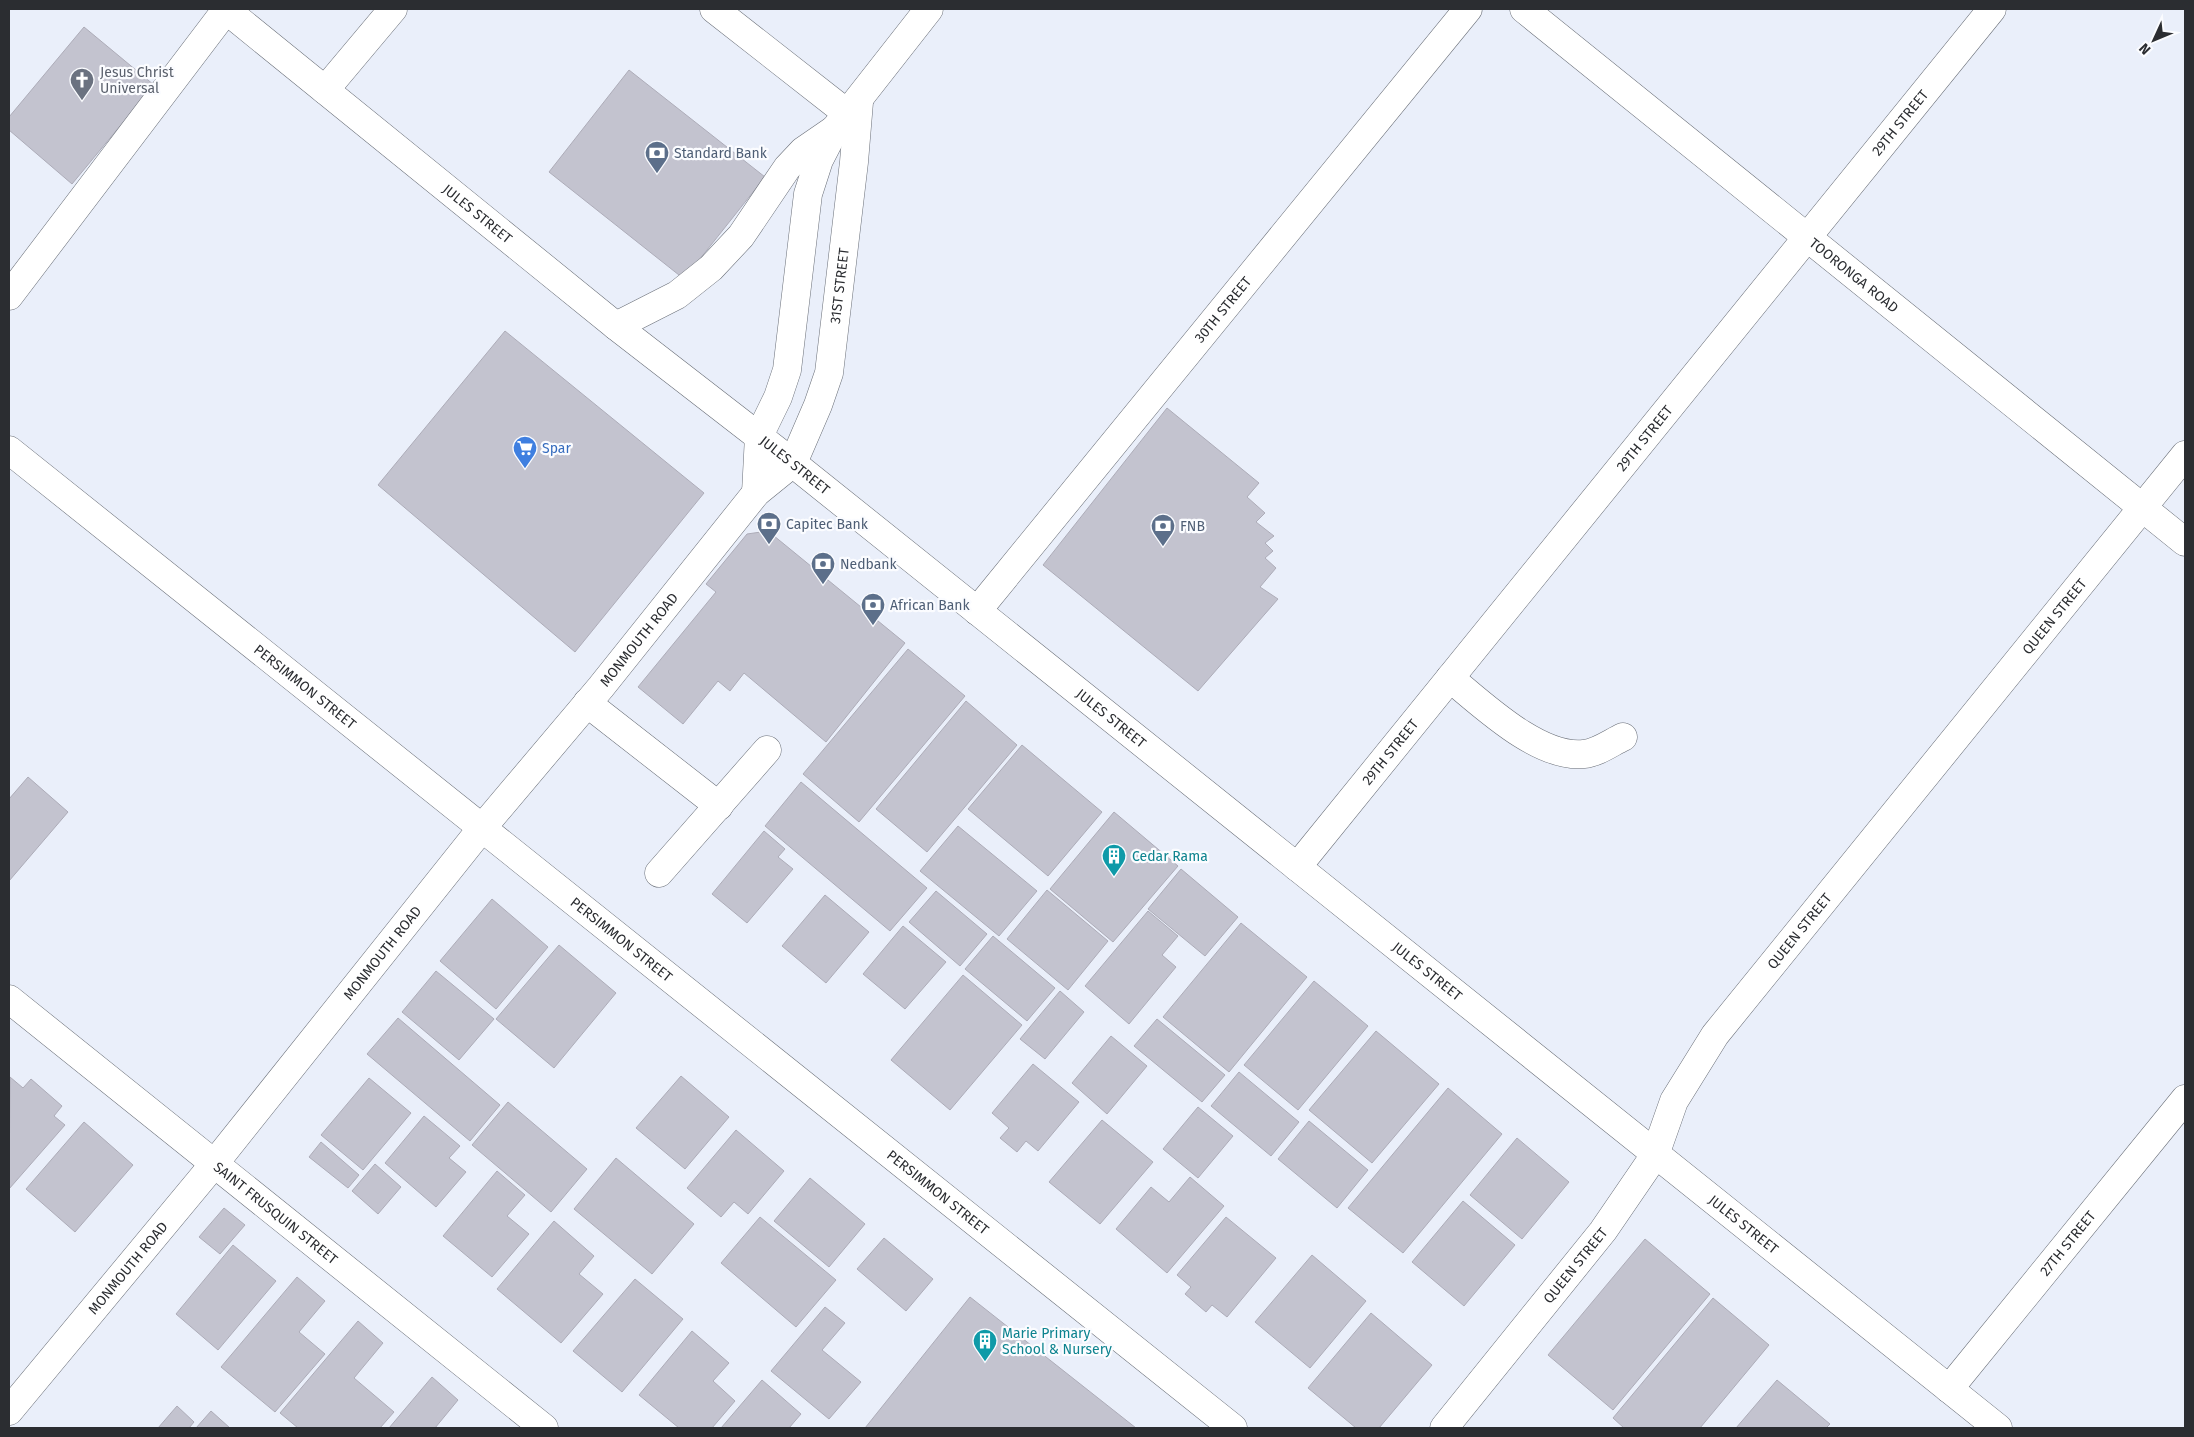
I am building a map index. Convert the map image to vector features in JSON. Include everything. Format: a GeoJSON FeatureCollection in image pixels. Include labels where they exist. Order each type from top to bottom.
{"type":"FeatureCollection","features":[{"type":"Feature","properties":{"kind":"street"},"geometry":{"type":"LineString","coordinates":[[9,296],[226,9]]}},
{"type":"Feature","properties":{"kind":"street","name":"JULES STREET"},"geometry":{"type":"LineString","coordinates":[[226,9],[616,326],[793,463],[1998,1428]]}},
{"type":"Feature","properties":{"kind":"street"},"geometry":{"type":"LineString","coordinates":[[325,90],[393,9]]}},
{"type":"Feature","properties":{"kind":"street"},"geometry":{"type":"LineString","coordinates":[[714,9],[847,115]]}},
{"type":"Feature","properties":{"kind":"street"},"geometry":{"type":"LineString","coordinates":[[756,494],[759,436],[778,397],[787,370],[808,194],[819,160],[847,115],[930,9]]}},
{"type":"Feature","properties":{"kind":"street","name":"30TH STREET"},"geometry":{"type":"LineString","coordinates":[[977,611],[1468,9]]}},
{"type":"Feature","properties":{"kind":"street","name":"TOORONGA ROAD"},"geometry":{"type":"LineString","coordinates":[[1524,9],[1808,236],[2185,542]]}},
{"type":"Feature","properties":{"kind":"street","name":"29TH STREET"},"geometry":{"type":"LineString","coordinates":[[1297,867],[1992,9]]}},
{"type":"Feature","properties":{"kind":"street"},"geometry":{"type":"LineString","coordinates":[[616,326],[677,294],[711,268],[740,236],[787,168],[803,151],[847,115]]}},
{"type":"Feature","properties":{"kind":"street","name":"31ST STREET"},"geometry":{"type":"LineString","coordinates":[[793,463],[818,405],[829,373],[854,162],[847,115]]}},
{"type":"Feature","properties":{"kind":"street","name":"PERSIMMON STREET"},"geometry":{"type":"LineString","coordinates":[[9,450],[1233,1428]]}},
{"type":"Feature","properties":{"kind":"street","name":"QUEEN STREET"},"geometry":{"type":"LineString","coordinates":[[1444,1428],[1603,1232],[1655,1155],[1674,1101],[1715,1035],[2185,455]]}},
{"type":"Feature","properties":{"kind":"street","name":"MONMOUTH ROAD"},"geometry":{"type":"LineString","coordinates":[[9,1411],[214,1164],[482,828],[587,703],[756,494],[793,463]]}},
{"type":"Feature","properties":{"kind":"street"},"geometry":{"type":"LineString","coordinates":[[1450,678],[1521,734],[1551,750],[1585,754],[1623,737]]}},
{"type":"Feature","properties":{"kind":"street"},"geometry":{"type":"LineString","coordinates":[[587,703],[719,806]]}},
{"type":"Feature","properties":{"kind":"street"},"geometry":{"type":"LineString","coordinates":[[659,873],[767,750]]}},
{"type":"Feature","properties":{"kind":"street","name":"SAINT FRUSQUIN STREET"},"geometry":{"type":"LineString","coordinates":[[9,999],[544,1428]]}},
{"type":"Feature","properties":{"kind":"street","name":"27TH STREET"},"geometry":{"type":"LineString","coordinates":[[1949,1389],[2185,1099]]}},
{"type":"Feature","properties":{"kind":"building","name":"Jesus Christ Universal"},"geometry":{"type":"Polygon","coordinates":[[[84,27],[154,85],[72,184],[9,130],[9,117],[84,27]]]}},
{"type":"Feature","properties":{"kind":"building","name":"Standard Bank"},"geometry":{"type":"Polygon","coordinates":[[[629,70],[765,177],[684,279],[549,172],[629,70]]]}},
{"type":"Feature","properties":{"kind":"building"},"geometry":{"type":"Polygon","coordinates":[[[505,331],[704,493],[575,652],[378,485],[505,331]]]}},
{"type":"Feature","properties":{"kind":"building","name":"FNB"},"geometry":{"type":"Polygon","coordinates":[[[1167,408],[1259,483],[1247,497],[1265,513],[1256,522],[1274,536],[1265,543],[1273,551],[1265,558],[1276,568],[1260,587],[1278,599],[1198,691],[1043,565],[1167,408]]]}},
{"type":"Feature","properties":{"kind":"building"},"geometry":{"type":"Polygon","coordinates":[[[768,531],[905,643],[826,742],[744,673],[730,691],[718,681],[683,724],[638,687],[716,592],[706,584],[747,534],[768,531]]]}},
{"type":"Feature","properties":{"kind":"building"},"geometry":{"type":"Polygon","coordinates":[[[908,649],[965,696],[859,822],[803,774],[908,649]]]}},
{"type":"Feature","properties":{"kind":"building"},"geometry":{"type":"Polygon","coordinates":[[[966,701],[1017,745],[927,852],[876,809],[966,701]]]}},
{"type":"Feature","properties":{"kind":"building"},"geometry":{"type":"Polygon","coordinates":[[[1022,745],[1102,812],[1048,876],[968,809],[1022,745]]]}},
{"type":"Feature","properties":{"kind":"building"},"geometry":{"type":"Polygon","coordinates":[[[28,777],[68,812],[9,881],[9,799],[28,777]]]}},
{"type":"Feature","properties":{"kind":"building"},"geometry":{"type":"Polygon","coordinates":[[[801,782],[927,888],[890,931],[765,826],[801,782]]]}},
{"type":"Feature","properties":{"kind":"building","name":"Cedar Rama"},"geometry":{"type":"Polygon","coordinates":[[[1114,812],[1178,866],[1113,942],[1050,889],[1114,812]]]}},
{"type":"Feature","properties":{"kind":"building"},"geometry":{"type":"Polygon","coordinates":[[[958,826],[1037,891],[999,936],[920,871],[958,826]]]}},
{"type":"Feature","properties":{"kind":"building"},"geometry":{"type":"Polygon","coordinates":[[[764,831],[785,849],[778,857],[793,869],[747,923],[712,894],[764,831]]]}},
{"type":"Feature","properties":{"kind":"building"},"geometry":{"type":"Polygon","coordinates":[[[1181,869],[1238,917],[1205,956],[1148,909],[1181,869]]]}},
{"type":"Feature","properties":{"kind":"building"},"geometry":{"type":"Polygon","coordinates":[[[1047,890],[1108,941],[1068,990],[1007,939],[1047,890]]]}},
{"type":"Feature","properties":{"kind":"building"},"geometry":{"type":"Polygon","coordinates":[[[936,891],[987,934],[960,966],[909,922],[936,891]]]}},
{"type":"Feature","properties":{"kind":"building"},"geometry":{"type":"Polygon","coordinates":[[[825,895],[869,932],[826,983],[782,946],[825,895]]]}},
{"type":"Feature","properties":{"kind":"building"},"geometry":{"type":"Polygon","coordinates":[[[492,899],[548,947],[496,1009],[440,961],[492,899]]]}},
{"type":"Feature","properties":{"kind":"building"},"geometry":{"type":"Polygon","coordinates":[[[1148,911],[1178,936],[1162,955],[1176,967],[1129,1024],[1085,986],[1148,911]]]}},
{"type":"Feature","properties":{"kind":"building"},"geometry":{"type":"Polygon","coordinates":[[[1241,923],[1307,977],[1229,1072],[1163,1017],[1241,923]]]}},
{"type":"Feature","properties":{"kind":"building"},"geometry":{"type":"Polygon","coordinates":[[[903,926],[946,962],[905,1009],[863,974],[903,926]]]}},
{"type":"Feature","properties":{"kind":"building"},"geometry":{"type":"Polygon","coordinates":[[[993,936],[1055,988],[1027,1021],[965,969],[993,936]]]}},
{"type":"Feature","properties":{"kind":"building"},"geometry":{"type":"Polygon","coordinates":[[[559,945],[616,993],[554,1068],[496,1019],[559,945]]]}},
{"type":"Feature","properties":{"kind":"building"},"geometry":{"type":"Polygon","coordinates":[[[436,971],[494,1019],[459,1060],[402,1012],[436,971]]]}},
{"type":"Feature","properties":{"kind":"building"},"geometry":{"type":"Polygon","coordinates":[[[963,975],[1022,1025],[950,1110],[891,1060],[963,975]]]}},
{"type":"Feature","properties":{"kind":"building"},"geometry":{"type":"Polygon","coordinates":[[[1314,981],[1368,1026],[1298,1110],[1244,1065],[1314,981]]]}},
{"type":"Feature","properties":{"kind":"building"},"geometry":{"type":"Polygon","coordinates":[[[1060,991],[1084,1012],[1045,1059],[1020,1039],[1060,991]]]}},
{"type":"Feature","properties":{"kind":"building"},"geometry":{"type":"Polygon","coordinates":[[[398,1018],[500,1105],[470,1141],[367,1054],[398,1018]]]}},
{"type":"Feature","properties":{"kind":"building"},"geometry":{"type":"Polygon","coordinates":[[[1157,1019],[1225,1075],[1202,1102],[1134,1046],[1157,1019]]]}},
{"type":"Feature","properties":{"kind":"building"},"geometry":{"type":"Polygon","coordinates":[[[1376,1031],[1439,1084],[1372,1163],[1309,1110],[1376,1031]]]}},
{"type":"Feature","properties":{"kind":"building"},"geometry":{"type":"Polygon","coordinates":[[[1111,1036],[1147,1066],[1107,1114],[1072,1083],[1111,1036]]]}},
{"type":"Feature","properties":{"kind":"building"},"geometry":{"type":"Polygon","coordinates":[[[1033,1064],[1079,1102],[1038,1151],[1026,1141],[1017,1152],[1000,1138],[1009,1128],[992,1113],[1033,1064]]]}},
{"type":"Feature","properties":{"kind":"building"},"geometry":{"type":"Polygon","coordinates":[[[1239,1072],[1299,1122],[1271,1156],[1211,1106],[1239,1072]]]}},
{"type":"Feature","properties":{"kind":"building"},"geometry":{"type":"Polygon","coordinates":[[[681,1076],[729,1117],[685,1169],[636,1128],[681,1076]]]}},
{"type":"Feature","properties":{"kind":"building"},"geometry":{"type":"Polygon","coordinates":[[[10,1077],[23,1088],[31,1079],[62,1106],[54,1116],[65,1125],[9,1189],[10,1077]]]}},
{"type":"Feature","properties":{"kind":"building"},"geometry":{"type":"Polygon","coordinates":[[[369,1078],[411,1113],[363,1170],[321,1135],[369,1078]]]}},
{"type":"Feature","properties":{"kind":"building"},"geometry":{"type":"Polygon","coordinates":[[[1448,1088],[1502,1134],[1403,1253],[1348,1208],[1448,1088]]]}},
{"type":"Feature","properties":{"kind":"building"},"geometry":{"type":"Polygon","coordinates":[[[508,1102],[587,1169],[551,1212],[472,1145],[508,1102]]]}},
{"type":"Feature","properties":{"kind":"building"},"geometry":{"type":"Polygon","coordinates":[[[1198,1107],[1233,1136],[1198,1178],[1163,1149],[1198,1107]]]}},
{"type":"Feature","properties":{"kind":"building"},"geometry":{"type":"Polygon","coordinates":[[[424,1116],[460,1146],[449,1158],[466,1172],[436,1207],[385,1163],[424,1116]]]}},
{"type":"Feature","properties":{"kind":"building"},"geometry":{"type":"Polygon","coordinates":[[[1102,1120],[1153,1162],[1100,1224],[1049,1182],[1102,1120]]]}},
{"type":"Feature","properties":{"kind":"building"},"geometry":{"type":"Polygon","coordinates":[[[1309,1121],[1368,1170],[1337,1208],[1278,1159],[1309,1121]]]}},
{"type":"Feature","properties":{"kind":"building"},"geometry":{"type":"Polygon","coordinates":[[[84,1122],[133,1165],[75,1232],[26,1189],[84,1122]]]}},
{"type":"Feature","properties":{"kind":"building"},"geometry":{"type":"Polygon","coordinates":[[[736,1130],[784,1171],[748,1214],[734,1202],[721,1217],[687,1188],[736,1130]]]}},
{"type":"Feature","properties":{"kind":"building"},"geometry":{"type":"Polygon","coordinates":[[[1517,1138],[1569,1182],[1522,1239],[1470,1195],[1517,1138]]]}},
{"type":"Feature","properties":{"kind":"building"},"geometry":{"type":"Polygon","coordinates":[[[321,1142],[359,1175],[348,1188],[309,1157],[321,1142]]]}},
{"type":"Feature","properties":{"kind":"building"},"geometry":{"type":"Polygon","coordinates":[[[616,1158],[694,1224],[652,1274],[574,1209],[616,1158]]]}},
{"type":"Feature","properties":{"kind":"building"},"geometry":{"type":"Polygon","coordinates":[[[375,1164],[401,1187],[378,1214],[352,1191],[375,1164]]]}},
{"type":"Feature","properties":{"kind":"building"},"geometry":{"type":"Polygon","coordinates":[[[497,1171],[525,1195],[507,1216],[529,1234],[492,1277],[443,1236],[497,1171]]]}},
{"type":"Feature","properties":{"kind":"building"},"geometry":{"type":"Polygon","coordinates":[[[1190,1177],[1224,1206],[1167,1273],[1116,1229],[1151,1187],[1169,1202],[1190,1177]]]}},
{"type":"Feature","properties":{"kind":"building"},"geometry":{"type":"Polygon","coordinates":[[[810,1178],[865,1224],[829,1267],[774,1221],[810,1178]]]}},
{"type":"Feature","properties":{"kind":"building"},"geometry":{"type":"Polygon","coordinates":[[[1463,1201],[1515,1245],[1464,1306],[1412,1262],[1463,1201]]]}},
{"type":"Feature","properties":{"kind":"building"},"geometry":{"type":"Polygon","coordinates":[[[224,1208],[245,1225],[220,1254],[199,1237],[224,1208]]]}},
{"type":"Feature","properties":{"kind":"building"},"geometry":{"type":"Polygon","coordinates":[[[760,1217],[836,1280],[796,1327],[721,1263],[760,1217]]]}},
{"type":"Feature","properties":{"kind":"building"},"geometry":{"type":"Polygon","coordinates":[[[1226,1217],[1276,1258],[1227,1317],[1212,1305],[1206,1312],[1185,1294],[1191,1287],[1177,1275],[1226,1217]]]}},
{"type":"Feature","properties":{"kind":"building"},"geometry":{"type":"Polygon","coordinates":[[[554,1221],[594,1256],[579,1274],[603,1294],[561,1343],[497,1289],[554,1221]]]}},
{"type":"Feature","properties":{"kind":"building"},"geometry":{"type":"Polygon","coordinates":[[[884,1238],[933,1279],[906,1311],[857,1269],[884,1238]]]}},
{"type":"Feature","properties":{"kind":"building"},"geometry":{"type":"Polygon","coordinates":[[[1645,1239],[1710,1294],[1613,1410],[1548,1355],[1645,1239]]]}},
{"type":"Feature","properties":{"kind":"building"},"geometry":{"type":"Polygon","coordinates":[[[233,1245],[276,1281],[218,1350],[176,1314],[233,1245]]]}},
{"type":"Feature","properties":{"kind":"building"},"geometry":{"type":"Polygon","coordinates":[[[1312,1255],[1366,1301],[1310,1368],[1255,1322],[1312,1255]]]}},
{"type":"Feature","properties":{"kind":"building"},"geometry":{"type":"Polygon","coordinates":[[[297,1277],[325,1301],[299,1332],[325,1354],[275,1412],[221,1367],[297,1277]]]}},
{"type":"Feature","properties":{"kind":"building"},"geometry":{"type":"Polygon","coordinates":[[[635,1279],[683,1319],[622,1392],[573,1351],[635,1279]]]}},
{"type":"Feature","properties":{"kind":"building","name":"Marie Primary School & Nursery"},"geometry":{"type":"Polygon","coordinates":[[[970,1297],[1136,1428],[865,1428],[970,1297]]]}},
{"type":"Feature","properties":{"kind":"building"},"geometry":{"type":"Polygon","coordinates":[[[1713,1298],[1769,1345],[1700,1428],[1624,1428],[1613,1418],[1713,1298]]]}},
{"type":"Feature","properties":{"kind":"building"},"geometry":{"type":"Polygon","coordinates":[[[825,1307],[845,1323],[822,1350],[861,1382],[829,1419],[771,1371],[825,1307]]]}},
{"type":"Feature","properties":{"kind":"building"},"geometry":{"type":"Polygon","coordinates":[[[1371,1313],[1432,1365],[1379,1428],[1356,1428],[1308,1388],[1371,1313]]]}},
{"type":"Feature","properties":{"kind":"building"},"geometry":{"type":"Polygon","coordinates":[[[358,1321],[383,1343],[354,1378],[394,1412],[380,1428],[298,1428],[280,1413],[358,1321]]]}},
{"type":"Feature","properties":{"kind":"building"},"geometry":{"type":"Polygon","coordinates":[[[692,1331],[729,1363],[713,1381],[735,1401],[712,1428],[679,1428],[639,1395],[692,1331]]]}},
{"type":"Feature","properties":{"kind":"building"},"geometry":{"type":"Polygon","coordinates":[[[432,1377],[458,1400],[435,1428],[389,1428],[432,1377]]]}},
{"type":"Feature","properties":{"kind":"building"},"geometry":{"type":"Polygon","coordinates":[[[762,1380],[801,1414],[789,1428],[721,1428],[762,1380]]]}},
{"type":"Feature","properties":{"kind":"building"},"geometry":{"type":"Polygon","coordinates":[[[1777,1380],[1830,1424],[1826,1428],[1736,1428],[1777,1380]]]}},
{"type":"Feature","properties":{"kind":"building"},"geometry":{"type":"Polygon","coordinates":[[[177,1406],[194,1422],[189,1428],[158,1428],[177,1406]]]}},
{"type":"Feature","properties":{"kind":"building"},"geometry":{"type":"Polygon","coordinates":[[[211,1411],[230,1428],[196,1428],[211,1411]]]}},
{"type":"Feature","properties":{"kind":"place","name":"Jesus Christ Universal"},"geometry":{"type":"Point","coordinates":[82,101]}},
{"type":"Feature","properties":{"kind":"place","name":"Standard Bank"},"geometry":{"type":"Point","coordinates":[657,174]}},
{"type":"Feature","properties":{"kind":"place","name":"Spar"},"geometry":{"type":"Point","coordinates":[525,469]}},
{"type":"Feature","properties":{"kind":"place","name":"Capitec Bank"},"geometry":{"type":"Point","coordinates":[769,545]}},
{"type":"Feature","properties":{"kind":"place","name":"FNB"},"geometry":{"type":"Point","coordinates":[1163,547]}},
{"type":"Feature","properties":{"kind":"place","name":"Nedbank"},"geometry":{"type":"Point","coordinates":[823,585]}},
{"type":"Feature","properties":{"kind":"place","name":"African Bank"},"geometry":{"type":"Point","coordinates":[873,626]}},
{"type":"Feature","properties":{"kind":"place","name":"Cedar Rama"},"geometry":{"type":"Point","coordinates":[1114,877]}},
{"type":"Feature","properties":{"kind":"place","name":"Marie Primary School & Nursery"},"geometry":{"type":"Point","coordinates":[985,1362]}}]}
